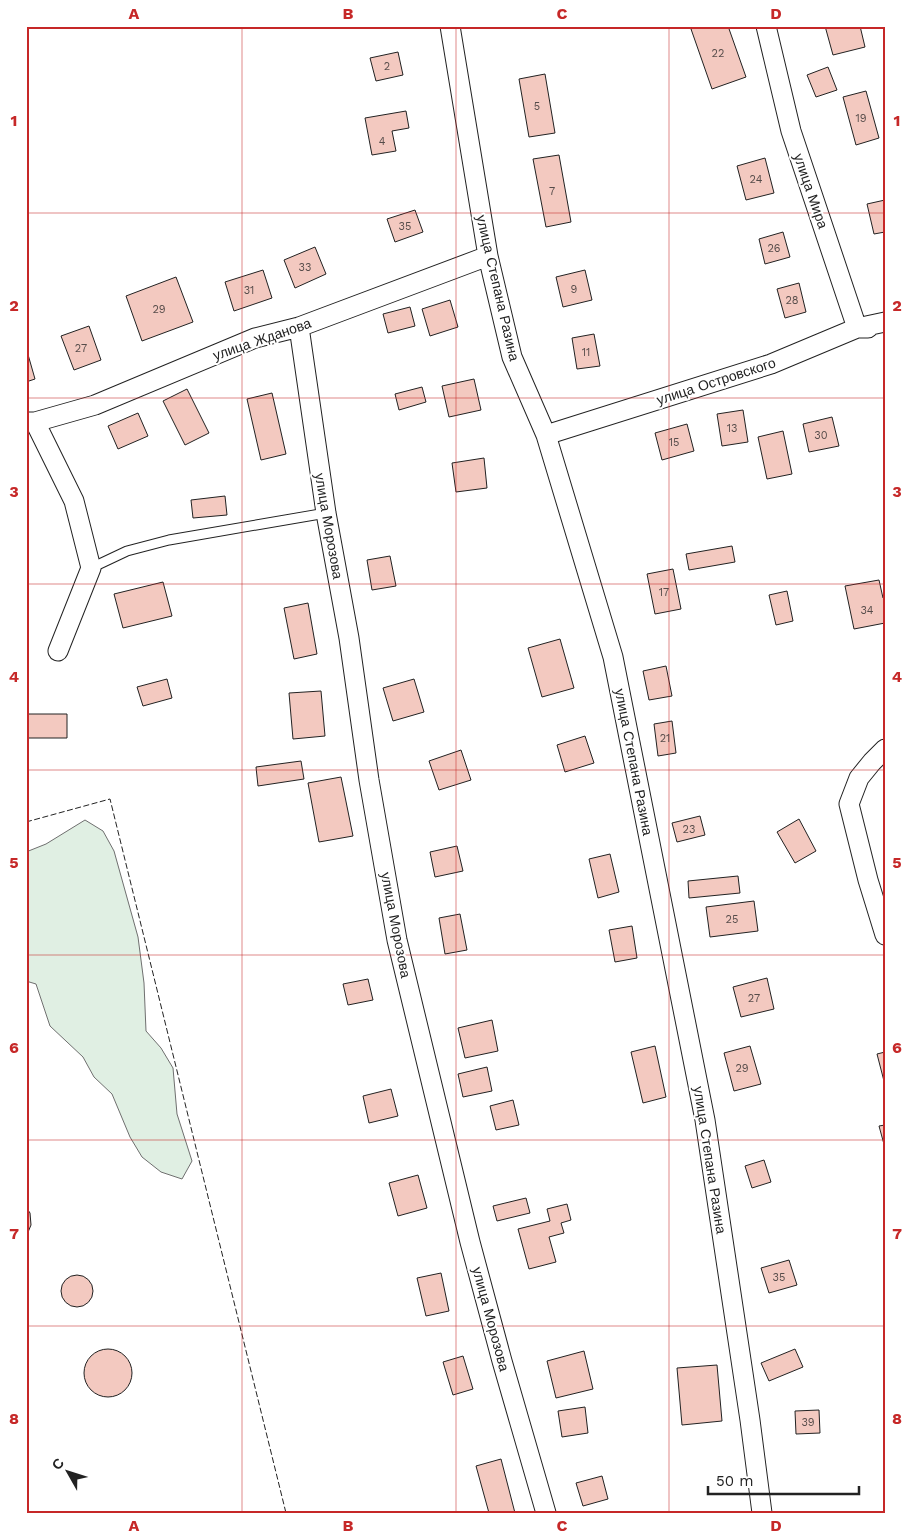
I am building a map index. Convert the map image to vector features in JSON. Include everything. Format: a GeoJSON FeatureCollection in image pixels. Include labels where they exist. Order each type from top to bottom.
{"type":"FeatureCollection","features":[{"type":"Feature","properties":{"kind":"street","name":"улица Степана Разина"},"geometry":{"type":"LineString","coordinates":[[450,26],[488,256],[512,357],[546,435],[613,656],[705,1120],[749,1410],[762,1513]]}},
{"type":"Feature","properties":{"kind":"street","name":"улица Мира"},"geometry":{"type":"LineString","coordinates":[[766,26],[791,131],[857,328]]}},
{"type":"Feature","properties":{"kind":"street","name":"улица Жданова"},"geometry":{"type":"LineString","coordinates":[[91,568],[74,501],[31,422],[95,405],[255,338],[299,327],[488,256]]}},
{"type":"Feature","properties":{"kind":"street","name":"улица Островского"},"geometry":{"type":"LineString","coordinates":[[546,435],[771,364],[857,328],[885,322]]}},
{"type":"Feature","properties":{"kind":"street","name":"улица Морозова"},"geometry":{"type":"LineString","coordinates":[[299,327],[326,514],[349,638],[369,780],[397,940],[470,1242],[546,1513]]}},
{"type":"Feature","properties":{"kind":"street"},"geometry":{"type":"LineString","coordinates":[[857,328],[885,329]]}},
{"type":"Feature","properties":{"kind":"street"},"geometry":{"type":"LineString","coordinates":[[58,651],[91,568]]}},
{"type":"Feature","properties":{"kind":"street"},"geometry":{"type":"LineString","coordinates":[[885,750],[859,778],[849,804],[868,880],[885,935]]}},
{"type":"Feature","properties":{"kind":"lane"},"geometry":{"type":"LineString","coordinates":[[91,568],[127,551],[169,540],[326,514]]}},
{"type":"Feature","properties":{"kind":"green space"},"geometry":{"type":"Polygon","coordinates":[[[85,820],[103,831],[114,851],[138,937],[144,983],[146,1031],[161,1048],[173,1068],[177,1114],[192,1161],[182,1179],[161,1172],[142,1157],[130,1137],[112,1094],[94,1077],[83,1057],[50,1026],[36,984],[26,981],[26,852],[46,844],[85,820]]]}},
{"type":"Feature","properties":{"kind":"building"},"geometry":{"type":"Polygon","coordinates":[[[698,26],[728,26],[746,77],[712,89],[691,29],[698,26]]]}},
{"type":"Feature","properties":{"kind":"building"},"geometry":{"type":"Polygon","coordinates":[[[825,26],[860,26],[865,47],[833,55],[825,26]]]}},
{"type":"Feature","properties":{"kind":"building"},"geometry":{"type":"Polygon","coordinates":[[[398,52],[403,75],[376,81],[370,58],[398,52]]]}},
{"type":"Feature","properties":{"kind":"building"},"geometry":{"type":"Polygon","coordinates":[[[828,67],[837,90],[816,97],[807,75],[828,67]]]}},
{"type":"Feature","properties":{"kind":"building"},"geometry":{"type":"Polygon","coordinates":[[[545,74],[555,133],[529,137],[519,79],[545,74]]]}},
{"type":"Feature","properties":{"kind":"building"},"geometry":{"type":"Polygon","coordinates":[[[866,91],[879,138],[856,145],[843,97],[866,91]]]}},
{"type":"Feature","properties":{"kind":"building"},"geometry":{"type":"Polygon","coordinates":[[[406,111],[409,128],[392,131],[396,151],[372,155],[365,118],[406,111]]]}},
{"type":"Feature","properties":{"kind":"building"},"geometry":{"type":"Polygon","coordinates":[[[559,155],[571,222],[546,227],[533,159],[559,155]]]}},
{"type":"Feature","properties":{"kind":"building"},"geometry":{"type":"Polygon","coordinates":[[[765,158],[774,193],[746,200],[737,166],[765,158]]]}},
{"type":"Feature","properties":{"kind":"building"},"geometry":{"type":"Polygon","coordinates":[[[885,200],[885,232],[874,234],[867,204],[885,200]]]}},
{"type":"Feature","properties":{"kind":"building"},"geometry":{"type":"Polygon","coordinates":[[[415,210],[423,232],[395,242],[387,219],[415,210]]]}},
{"type":"Feature","properties":{"kind":"building"},"geometry":{"type":"Polygon","coordinates":[[[783,232],[790,257],[765,264],[759,239],[783,232]]]}},
{"type":"Feature","properties":{"kind":"building"},"geometry":{"type":"Polygon","coordinates":[[[315,247],[326,274],[295,288],[284,260],[315,247]]]}},
{"type":"Feature","properties":{"kind":"building"},"geometry":{"type":"Polygon","coordinates":[[[263,270],[272,298],[234,311],[225,282],[263,270]]]}},
{"type":"Feature","properties":{"kind":"building"},"geometry":{"type":"Polygon","coordinates":[[[585,270],[592,300],[563,307],[556,277],[585,270]]]}},
{"type":"Feature","properties":{"kind":"building"},"geometry":{"type":"Polygon","coordinates":[[[176,277],[193,322],[142,341],[126,296],[176,277]]]}},
{"type":"Feature","properties":{"kind":"building"},"geometry":{"type":"Polygon","coordinates":[[[799,283],[806,312],[785,318],[777,289],[799,283]]]}},
{"type":"Feature","properties":{"kind":"building"},"geometry":{"type":"Polygon","coordinates":[[[450,300],[458,327],[430,336],[422,309],[450,300]]]}},
{"type":"Feature","properties":{"kind":"building"},"geometry":{"type":"Polygon","coordinates":[[[410,307],[415,326],[388,333],[383,314],[410,307]]]}},
{"type":"Feature","properties":{"kind":"building"},"geometry":{"type":"Polygon","coordinates":[[[89,326],[101,360],[74,370],[61,336],[89,326]]]}},
{"type":"Feature","properties":{"kind":"building"},"geometry":{"type":"Polygon","coordinates":[[[594,334],[600,366],[577,369],[572,338],[594,334]]]}},
{"type":"Feature","properties":{"kind":"building"},"geometry":{"type":"Polygon","coordinates":[[[26,352],[35,379],[26,382],[26,352]]]}},
{"type":"Feature","properties":{"kind":"building"},"geometry":{"type":"Polygon","coordinates":[[[474,379],[481,410],[449,417],[442,386],[474,379]]]}},
{"type":"Feature","properties":{"kind":"building"},"geometry":{"type":"Polygon","coordinates":[[[422,387],[426,402],[399,410],[395,394],[422,387]]]}},
{"type":"Feature","properties":{"kind":"building"},"geometry":{"type":"Polygon","coordinates":[[[187,389],[209,433],[185,445],[163,401],[187,389]]]}},
{"type":"Feature","properties":{"kind":"building"},"geometry":{"type":"Polygon","coordinates":[[[272,393],[286,454],[261,460],[247,399],[272,393]]]}},
{"type":"Feature","properties":{"kind":"building"},"geometry":{"type":"Polygon","coordinates":[[[743,410],[748,442],[722,446],[717,414],[743,410]]]}},
{"type":"Feature","properties":{"kind":"building"},"geometry":{"type":"Polygon","coordinates":[[[138,413],[148,436],[118,449],[108,426],[138,413]]]}},
{"type":"Feature","properties":{"kind":"building"},"geometry":{"type":"Polygon","coordinates":[[[832,417],[839,446],[809,452],[803,424],[832,417]]]}},
{"type":"Feature","properties":{"kind":"building"},"geometry":{"type":"Polygon","coordinates":[[[687,424],[694,451],[662,460],[655,433],[687,424]]]}},
{"type":"Feature","properties":{"kind":"building"},"geometry":{"type":"Polygon","coordinates":[[[783,431],[792,474],[767,479],[758,437],[783,431]]]}},
{"type":"Feature","properties":{"kind":"building"},"geometry":{"type":"Polygon","coordinates":[[[484,458],[487,488],[456,492],[452,463],[484,458]]]}},
{"type":"Feature","properties":{"kind":"building"},"geometry":{"type":"Polygon","coordinates":[[[225,496],[227,515],[193,518],[191,500],[225,496]]]}},
{"type":"Feature","properties":{"kind":"building"},"geometry":{"type":"Polygon","coordinates":[[[732,546],[735,562],[689,570],[686,554],[732,546]]]}},
{"type":"Feature","properties":{"kind":"building"},"geometry":{"type":"Polygon","coordinates":[[[390,556],[396,586],[372,590],[367,560],[390,556]]]}},
{"type":"Feature","properties":{"kind":"building"},"geometry":{"type":"Polygon","coordinates":[[[673,569],[681,609],[655,614],[647,574],[673,569]]]}},
{"type":"Feature","properties":{"kind":"building"},"geometry":{"type":"Polygon","coordinates":[[[879,580],[883,598],[885,597],[885,623],[854,629],[845,586],[879,580]]]}},
{"type":"Feature","properties":{"kind":"building"},"geometry":{"type":"Polygon","coordinates":[[[163,582],[172,616],[123,628],[114,594],[163,582]]]}},
{"type":"Feature","properties":{"kind":"building"},"geometry":{"type":"Polygon","coordinates":[[[787,591],[793,621],[776,625],[769,595],[787,591]]]}},
{"type":"Feature","properties":{"kind":"building"},"geometry":{"type":"Polygon","coordinates":[[[308,603],[317,654],[294,659],[284,608],[308,603]]]}},
{"type":"Feature","properties":{"kind":"building"},"geometry":{"type":"Polygon","coordinates":[[[560,639],[574,688],[542,697],[528,648],[560,639]]]}},
{"type":"Feature","properties":{"kind":"building"},"geometry":{"type":"Polygon","coordinates":[[[666,666],[672,696],[649,700],[643,671],[666,666]]]}},
{"type":"Feature","properties":{"kind":"building"},"geometry":{"type":"Polygon","coordinates":[[[167,679],[172,698],[143,706],[137,687],[167,679]]]}},
{"type":"Feature","properties":{"kind":"building"},"geometry":{"type":"Polygon","coordinates":[[[414,679],[424,712],[393,721],[383,688],[414,679]]]}},
{"type":"Feature","properties":{"kind":"building"},"geometry":{"type":"Polygon","coordinates":[[[321,691],[325,736],[293,739],[289,693],[321,691]]]}},
{"type":"Feature","properties":{"kind":"building"},"geometry":{"type":"Polygon","coordinates":[[[26,714],[67,714],[67,738],[26,738],[26,714]]]}},
{"type":"Feature","properties":{"kind":"building"},"geometry":{"type":"Polygon","coordinates":[[[672,721],[676,753],[658,756],[654,724],[672,721]]]}},
{"type":"Feature","properties":{"kind":"building"},"geometry":{"type":"Polygon","coordinates":[[[585,736],[594,763],[565,772],[557,745],[585,736]]]}},
{"type":"Feature","properties":{"kind":"building"},"geometry":{"type":"Polygon","coordinates":[[[461,750],[471,780],[439,790],[429,761],[461,750]]]}},
{"type":"Feature","properties":{"kind":"building"},"geometry":{"type":"Polygon","coordinates":[[[301,761],[304,779],[258,786],[256,767],[301,761]]]}},
{"type":"Feature","properties":{"kind":"building"},"geometry":{"type":"Polygon","coordinates":[[[341,777],[353,836],[319,842],[308,783],[341,777]]]}},
{"type":"Feature","properties":{"kind":"building"},"geometry":{"type":"Polygon","coordinates":[[[700,816],[705,835],[677,842],[672,823],[700,816]]]}},
{"type":"Feature","properties":{"kind":"building"},"geometry":{"type":"Polygon","coordinates":[[[799,819],[816,851],[795,863],[777,832],[799,819]]]}},
{"type":"Feature","properties":{"kind":"building"},"geometry":{"type":"Polygon","coordinates":[[[457,846],[463,871],[435,877],[430,852],[457,846]]]}},
{"type":"Feature","properties":{"kind":"building"},"geometry":{"type":"Polygon","coordinates":[[[610,854],[619,892],[598,898],[589,859],[610,854]]]}},
{"type":"Feature","properties":{"kind":"building"},"geometry":{"type":"Polygon","coordinates":[[[738,876],[740,893],[689,898],[688,881],[738,876]]]}},
{"type":"Feature","properties":{"kind":"building"},"geometry":{"type":"Polygon","coordinates":[[[754,901],[758,931],[710,937],[706,907],[754,901]]]}},
{"type":"Feature","properties":{"kind":"building"},"geometry":{"type":"Polygon","coordinates":[[[460,914],[467,950],[445,954],[439,918],[460,914]]]}},
{"type":"Feature","properties":{"kind":"building"},"geometry":{"type":"Polygon","coordinates":[[[632,926],[637,958],[615,962],[609,930],[632,926]]]}},
{"type":"Feature","properties":{"kind":"building"},"geometry":{"type":"Polygon","coordinates":[[[767,978],[774,1009],[741,1017],[733,987],[767,978]]]}},
{"type":"Feature","properties":{"kind":"building"},"geometry":{"type":"Polygon","coordinates":[[[368,979],[373,1000],[348,1005],[343,984],[368,979]]]}},
{"type":"Feature","properties":{"kind":"building"},"geometry":{"type":"Polygon","coordinates":[[[492,1020],[498,1051],[465,1058],[458,1028],[492,1020]]]}},
{"type":"Feature","properties":{"kind":"building"},"geometry":{"type":"Polygon","coordinates":[[[655,1046],[666,1097],[643,1103],[631,1052],[655,1046]]]}},
{"type":"Feature","properties":{"kind":"building"},"geometry":{"type":"Polygon","coordinates":[[[750,1046],[761,1084],[734,1091],[724,1053],[750,1046]]]}},
{"type":"Feature","properties":{"kind":"building"},"geometry":{"type":"Polygon","coordinates":[[[885,1052],[885,1085],[877,1054],[885,1052]]]}},
{"type":"Feature","properties":{"kind":"building"},"geometry":{"type":"Polygon","coordinates":[[[487,1067],[492,1091],[463,1097],[458,1074],[487,1067]]]}},
{"type":"Feature","properties":{"kind":"building"},"geometry":{"type":"Polygon","coordinates":[[[391,1089],[398,1116],[369,1123],[363,1096],[391,1089]]]}},
{"type":"Feature","properties":{"kind":"building"},"geometry":{"type":"Polygon","coordinates":[[[513,1100],[519,1125],[496,1130],[490,1106],[513,1100]]]}},
{"type":"Feature","properties":{"kind":"building"},"geometry":{"type":"Polygon","coordinates":[[[885,1125],[885,1148],[879,1126],[885,1125]]]}},
{"type":"Feature","properties":{"kind":"building"},"geometry":{"type":"Polygon","coordinates":[[[764,1160],[771,1182],[752,1188],[745,1166],[764,1160]]]}},
{"type":"Feature","properties":{"kind":"building"},"geometry":{"type":"Polygon","coordinates":[[[418,1175],[427,1208],[398,1216],[389,1183],[418,1175]]]}},
{"type":"Feature","properties":{"kind":"building"},"geometry":{"type":"Polygon","coordinates":[[[526,1198],[530,1213],[497,1221],[493,1206],[526,1198]]]}},
{"type":"Feature","properties":{"kind":"building"},"geometry":{"type":"Polygon","coordinates":[[[567,1204],[571,1220],[561,1223],[564,1233],[549,1237],[556,1262],[529,1269],[518,1229],[550,1221],[547,1209],[567,1204]]]}},
{"type":"Feature","properties":{"kind":"building"},"geometry":{"type":"Polygon","coordinates":[[[26,1207],[30,1213],[31,1225],[26,1237],[26,1207]]]}},
{"type":"Feature","properties":{"kind":"building"},"geometry":{"type":"Polygon","coordinates":[[[789,1260],[797,1285],[769,1293],[761,1268],[789,1260]]]}},
{"type":"Feature","properties":{"kind":"building"},"geometry":{"type":"Polygon","coordinates":[[[441,1273],[449,1311],[426,1316],[417,1278],[441,1273]]]}},
{"type":"Feature","properties":{"kind":"building"},"geometry":{"type":"Polygon","coordinates":[[[77,1275],[83,1276],[88,1280],[92,1285],[92,1297],[88,1302],[83,1306],[77,1307],[71,1306],[66,1302],[62,1297],[61,1291],[62,1285],[66,1280],[71,1276],[77,1275]]]}},
{"type":"Feature","properties":{"kind":"building"},"geometry":{"type":"Polygon","coordinates":[[[108,1349],[117,1351],[125,1356],[130,1364],[132,1373],[130,1382],[125,1390],[117,1395],[108,1397],[99,1395],[91,1390],[86,1382],[84,1373],[86,1364],[91,1356],[99,1351],[108,1349]]]}},
{"type":"Feature","properties":{"kind":"building"},"geometry":{"type":"Polygon","coordinates":[[[795,1349],[803,1367],[769,1381],[761,1363],[795,1349]]]}},
{"type":"Feature","properties":{"kind":"building"},"geometry":{"type":"Polygon","coordinates":[[[584,1351],[593,1389],[556,1398],[547,1361],[584,1351]]]}},
{"type":"Feature","properties":{"kind":"building"},"geometry":{"type":"Polygon","coordinates":[[[463,1356],[473,1389],[453,1395],[443,1362],[463,1356]]]}},
{"type":"Feature","properties":{"kind":"building"},"geometry":{"type":"Polygon","coordinates":[[[717,1365],[722,1421],[682,1425],[677,1368],[717,1365]]]}},
{"type":"Feature","properties":{"kind":"building"},"geometry":{"type":"Polygon","coordinates":[[[585,1407],[588,1433],[562,1437],[558,1411],[585,1407]]]}},
{"type":"Feature","properties":{"kind":"building"},"geometry":{"type":"Polygon","coordinates":[[[819,1410],[820,1433],[796,1434],[795,1411],[819,1410]]]}},
{"type":"Feature","properties":{"kind":"building"},"geometry":{"type":"Polygon","coordinates":[[[501,1459],[515,1513],[489,1513],[476,1466],[501,1459]]]}},
{"type":"Feature","properties":{"kind":"building"},"geometry":{"type":"Polygon","coordinates":[[[602,1476],[608,1499],[583,1506],[576,1483],[602,1476]]]}},
{"type":"Feature","properties":{"kind":"fence"},"geometry":{"type":"LineString","coordinates":[[26,822],[110,799],[286,1513]]}}]}
